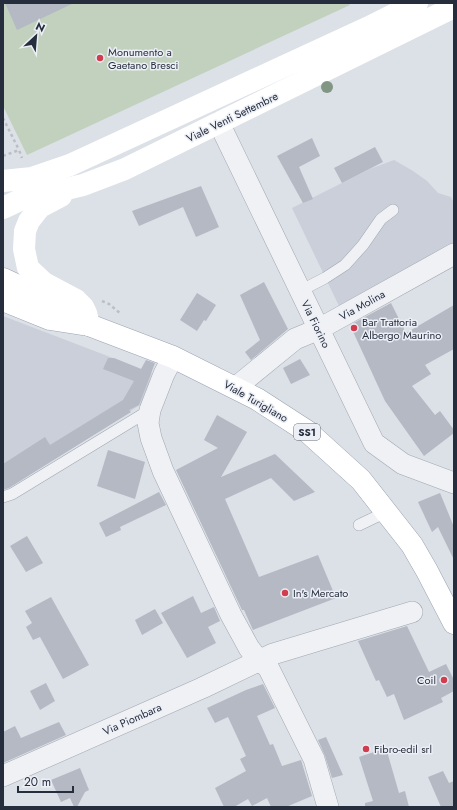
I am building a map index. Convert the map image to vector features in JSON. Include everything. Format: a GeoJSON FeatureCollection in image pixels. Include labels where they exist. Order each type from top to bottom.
{"type":"FeatureCollection","features":[{"type":"Feature","properties":{"kind":"main road","name":"Viale Venti Settembre"},"geometry":{"type":"LineString","coordinates":[[3,181],[32,178],[70,165],[369,27],[417,3]]}},
{"type":"Feature","properties":{"kind":"main road","name":"Viale Venti Settembre"},"geometry":{"type":"LineString","coordinates":[[3,208],[20,200],[83,185],[125,169],[454,7]]}},
{"type":"Feature","properties":{"kind":"main road"},"geometry":{"type":"LineString","coordinates":[[83,185],[40,207],[29,221],[25,231],[24,249],[28,268],[44,283],[76,300],[83,307],[89,325]]}},
{"type":"Feature","properties":{"kind":"main road","name":"Viale Turigliano"},"geometry":{"type":"LineString","coordinates":[[3,280],[56,304],[89,325],[173,357],[257,399],[308,432],[361,480],[412,545],[454,623]]}},
{"type":"Feature","properties":{"kind":"main road","name":"Viale Turigliano"},"geometry":{"type":"LineString","coordinates":[[3,300],[50,319],[89,325]]}},
{"type":"Feature","properties":{"kind":"street","name":"Via Fiorino"},"geometry":{"type":"LineString","coordinates":[[219,123],[374,443],[403,464],[454,483]]}},
{"type":"Feature","properties":{"kind":"street","name":"Via Molina"},"geometry":{"type":"LineString","coordinates":[[235,388],[295,339],[319,328],[454,254]]}},
{"type":"Feature","properties":{"kind":"street"},"geometry":{"type":"LineString","coordinates":[[173,357],[164,374],[150,410],[148,423],[151,438],[163,471],[231,615],[249,648],[259,661],[268,667],[314,759],[328,807]]}},
{"type":"Feature","properties":{"kind":"street","name":"Via Piombara"},"geometry":{"type":"LineString","coordinates":[[3,776],[202,688],[273,654],[412,612]]}},
{"type":"Feature","properties":{"kind":"lane"},"geometry":{"type":"LineString","coordinates":[[300,291],[325,278],[344,265],[363,245],[381,219],[393,210]]}},
{"type":"Feature","properties":{"kind":"lane"},"geometry":{"type":"LineString","coordinates":[[3,497],[12,494],[150,410]]}},
{"type":"Feature","properties":{"kind":"lane"},"geometry":{"type":"LineString","coordinates":[[359,525],[386,512]]}},
{"type":"Feature","properties":{"kind":"path"},"geometry":{"type":"LineString","coordinates":[[3,118],[19,150]]}},
{"type":"Feature","properties":{"kind":"path"},"geometry":{"type":"LineString","coordinates":[[99,299],[109,304],[120,314],[127,316]]}},
{"type":"Feature","properties":{"kind":"shaded area"},"geometry":{"type":"Polygon","coordinates":[[[394,160],[427,181],[438,193],[451,197],[454,203],[454,247],[340,308],[292,208],[370,169],[394,160]]]}},
{"type":"Feature","properties":{"kind":"shaded area"},"geometry":{"type":"Polygon","coordinates":[[[3,316],[152,373],[143,403],[14,485],[3,465],[3,316]]]}},
{"type":"Feature","properties":{"kind":"green space"},"geometry":{"type":"Polygon","coordinates":[[[3,3],[348,3],[350,5],[27,155],[3,106],[3,3]]]}},
{"type":"Feature","properties":{"kind":"building"},"geometry":{"type":"Polygon","coordinates":[[[5,3],[74,3],[17,30],[5,3]]]}},
{"type":"Feature","properties":{"kind":"building"},"geometry":{"type":"Polygon","coordinates":[[[312,138],[320,156],[299,167],[313,199],[303,203],[277,156],[312,138]]]}},
{"type":"Feature","properties":{"kind":"building"},"geometry":{"type":"Polygon","coordinates":[[[375,147],[383,162],[342,183],[334,168],[375,147]]]}},
{"type":"Feature","properties":{"kind":"building"},"geometry":{"type":"Polygon","coordinates":[[[201,186],[219,227],[196,237],[183,207],[139,226],[132,211],[201,186]]]}},
{"type":"Feature","properties":{"kind":"building"},"geometry":{"type":"Polygon","coordinates":[[[264,282],[288,329],[251,360],[245,352],[260,340],[240,295],[264,282]]]}},
{"type":"Feature","properties":{"kind":"building"},"geometry":{"type":"Polygon","coordinates":[[[197,293],[216,305],[206,321],[204,320],[197,331],[180,320],[197,293]]]}},
{"type":"Feature","properties":{"kind":"building"},"geometry":{"type":"Polygon","coordinates":[[[391,303],[406,333],[454,305],[454,349],[425,365],[431,374],[412,386],[435,415],[440,411],[454,430],[454,433],[424,456],[385,401],[350,325],[391,303]]]}},
{"type":"Feature","properties":{"kind":"building"},"geometry":{"type":"Polygon","coordinates":[[[108,358],[114,358],[141,369],[146,360],[155,363],[139,405],[129,410],[131,412],[9,488],[3,490],[3,464],[45,437],[50,445],[123,400],[134,381],[103,369],[108,358]]]}},
{"type":"Feature","properties":{"kind":"building"},"geometry":{"type":"Polygon","coordinates":[[[300,359],[310,375],[291,384],[283,368],[300,359]]]}},
{"type":"Feature","properties":{"kind":"building"},"geometry":{"type":"Polygon","coordinates":[[[217,415],[247,432],[221,477],[275,454],[315,492],[294,501],[271,478],[225,499],[259,577],[318,555],[336,598],[253,630],[244,610],[242,610],[176,470],[218,448],[204,440],[217,415]]]}},
{"type":"Feature","properties":{"kind":"building"},"geometry":{"type":"Polygon","coordinates":[[[108,450],[145,462],[135,499],[97,486],[108,450]]]}},
{"type":"Feature","properties":{"kind":"building"},"geometry":{"type":"Polygon","coordinates":[[[159,492],[166,505],[120,527],[121,530],[106,537],[99,523],[159,492]]]}},
{"type":"Feature","properties":{"kind":"building"},"geometry":{"type":"Polygon","coordinates":[[[440,493],[454,527],[454,560],[438,527],[432,532],[418,502],[440,493]]]}},
{"type":"Feature","properties":{"kind":"building"},"geometry":{"type":"Polygon","coordinates":[[[27,536],[43,563],[26,572],[10,546],[27,536]]]}},
{"type":"Feature","properties":{"kind":"building"},"geometry":{"type":"Polygon","coordinates":[[[193,596],[201,613],[214,607],[220,621],[208,627],[216,643],[187,658],[161,613],[193,596]]]}},
{"type":"Feature","properties":{"kind":"building"},"geometry":{"type":"Polygon","coordinates":[[[51,597],[89,665],[63,679],[40,637],[33,640],[26,627],[32,623],[25,611],[51,597]]]}},
{"type":"Feature","properties":{"kind":"building"},"geometry":{"type":"Polygon","coordinates":[[[155,609],[163,623],[142,635],[135,620],[155,609]]]}},
{"type":"Feature","properties":{"kind":"building"},"geometry":{"type":"Polygon","coordinates":[[[407,626],[429,672],[446,664],[454,680],[454,691],[441,698],[443,702],[404,720],[394,694],[387,697],[379,680],[376,681],[358,641],[407,626]]]}},
{"type":"Feature","properties":{"kind":"building"},"geometry":{"type":"Polygon","coordinates":[[[46,683],[55,701],[40,710],[30,691],[46,683]]]}},
{"type":"Feature","properties":{"kind":"building"},"geometry":{"type":"Polygon","coordinates":[[[263,684],[275,708],[257,716],[270,745],[273,744],[282,766],[301,760],[312,796],[286,807],[271,807],[267,798],[252,806],[248,799],[234,807],[224,807],[215,788],[246,771],[240,759],[246,756],[228,717],[215,723],[207,708],[263,684]]]}},
{"type":"Feature","properties":{"kind":"building"},"geometry":{"type":"Polygon","coordinates":[[[59,722],[66,735],[3,763],[3,732],[15,726],[21,738],[59,722]]]}},
{"type":"Feature","properties":{"kind":"building"},"geometry":{"type":"Polygon","coordinates":[[[326,737],[343,775],[332,778],[318,740],[326,737]]]}},
{"type":"Feature","properties":{"kind":"building"},"geometry":{"type":"Polygon","coordinates":[[[386,748],[399,793],[405,791],[409,807],[365,807],[365,803],[373,801],[359,757],[386,748]]]}},
{"type":"Feature","properties":{"kind":"building"},"geometry":{"type":"Polygon","coordinates":[[[80,768],[89,790],[85,792],[77,807],[74,807],[70,798],[61,802],[51,780],[80,768]]]}},
{"type":"Feature","properties":{"kind":"building"},"geometry":{"type":"Polygon","coordinates":[[[443,771],[449,783],[454,781],[454,807],[441,807],[428,777],[443,771]]]}},
{"type":"Feature","properties":{"kind":"place","name":"Monumento a Gaetano Bresci"},"geometry":{"type":"Point","coordinates":[100,58]}},
{"type":"Feature","properties":{"kind":"place","name":"Bar Trattoria Albergo Maurino"},"geometry":{"type":"Point","coordinates":[354,328]}},
{"type":"Feature","properties":{"kind":"place","name":"In's Mercato"},"geometry":{"type":"Point","coordinates":[285,593]}},
{"type":"Feature","properties":{"kind":"place","name":"Coil"},"geometry":{"type":"Point","coordinates":[444,680]}},
{"type":"Feature","properties":{"kind":"place","name":"Fibro-edil srl"},"geometry":{"type":"Point","coordinates":[366,749]}}]}
